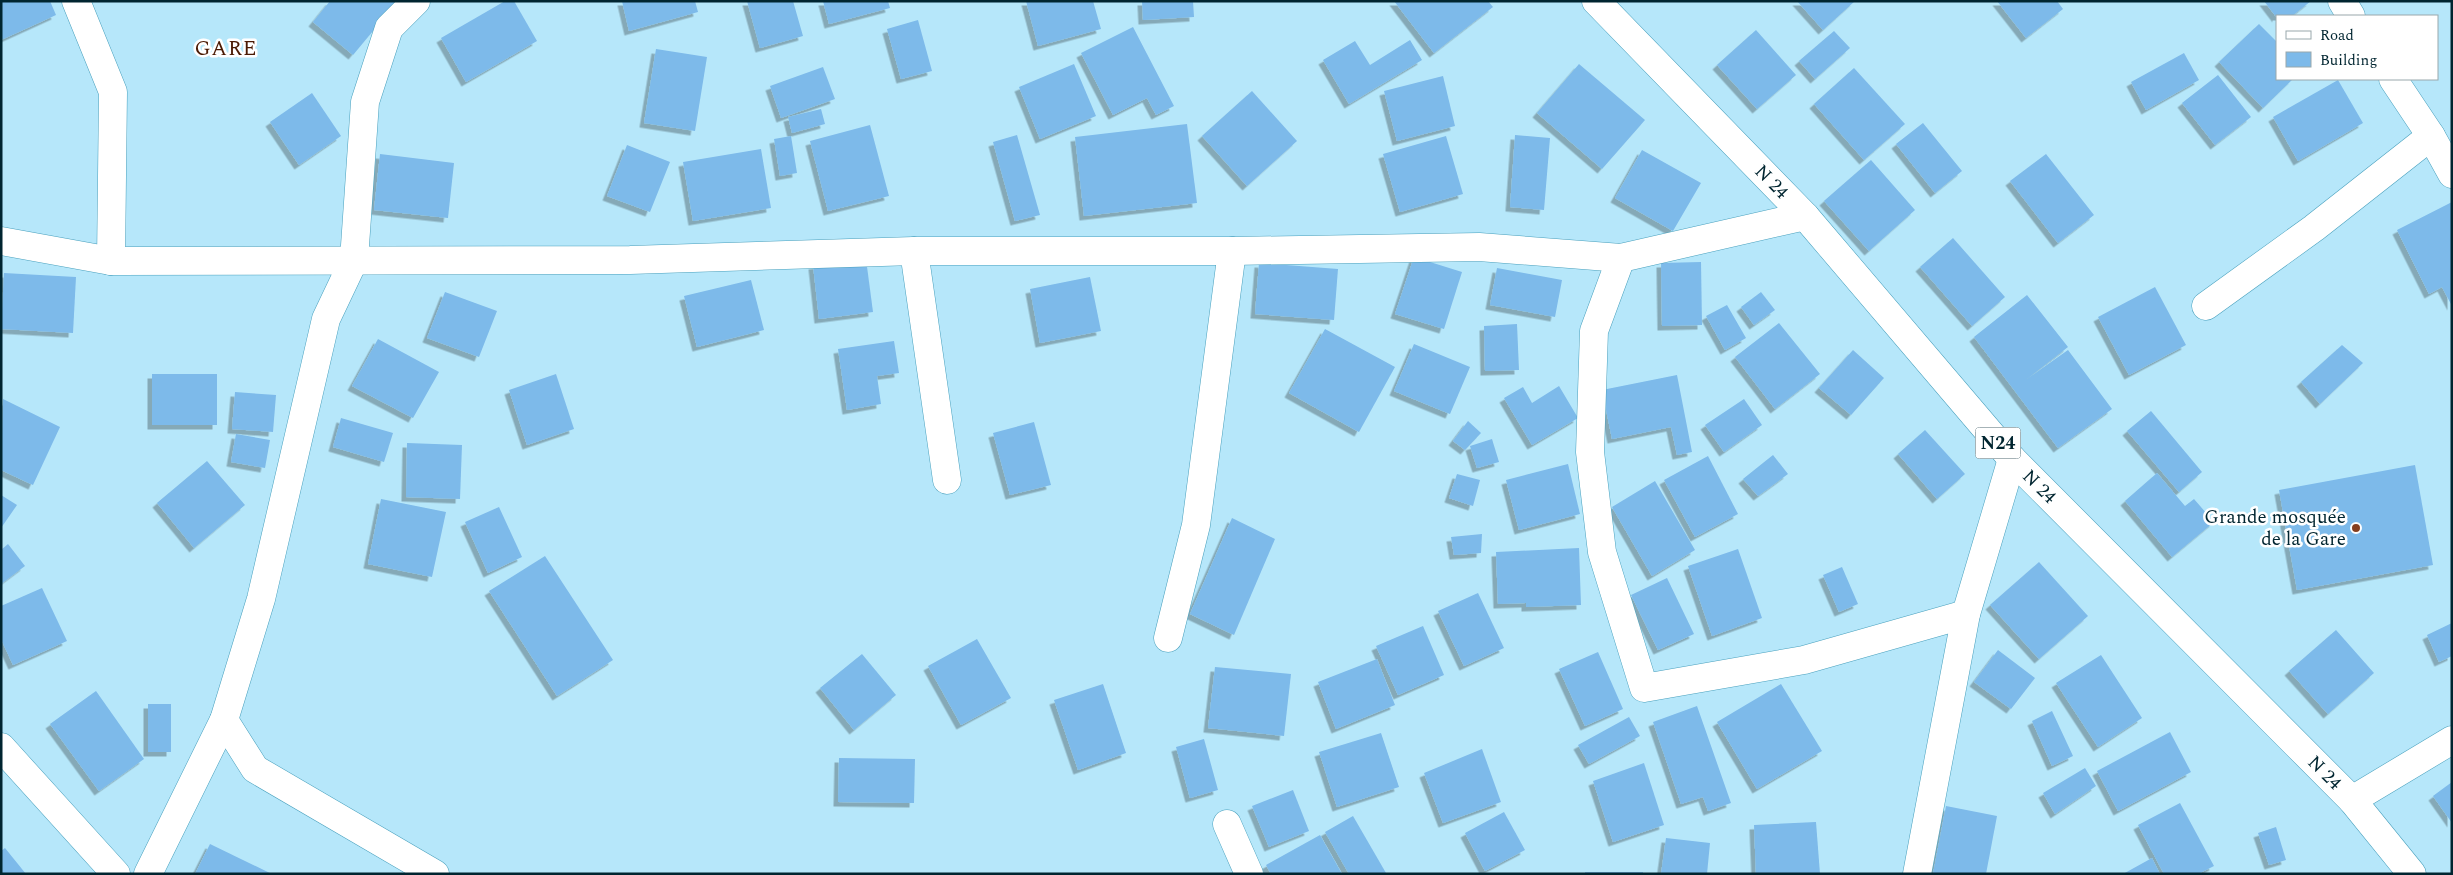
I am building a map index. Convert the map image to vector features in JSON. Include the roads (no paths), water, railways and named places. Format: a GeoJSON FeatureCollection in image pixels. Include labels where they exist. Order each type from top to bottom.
{"type":"FeatureCollection","features":[{"type":"Feature","properties":{"kind":"street"},"geometry":{"type":"LineString","coordinates":[[76,1],[113,92],[111,261]]}},
{"type":"Feature","properties":{"kind":"street"},"geometry":{"type":"LineString","coordinates":[[148,874],[224,720],[261,599],[326,319],[354,260],[365,102],[390,28],[416,1]]}},
{"type":"Feature","properties":{"kind":"street"},"geometry":{"type":"LineString","coordinates":[[2342,1],[2351,15]]}},
{"type":"Feature","properties":{"kind":"street","name":"N 24"},"geometry":{"type":"LineString","coordinates":[[1605,4],[1805,216],[2012,459],[2352,800],[2412,874]]}},
{"type":"Feature","properties":{"kind":"street"},"geometry":{"type":"LineString","coordinates":[[2394,80],[2431,136],[2452,174]]}},
{"type":"Feature","properties":{"kind":"street"},"geometry":{"type":"LineString","coordinates":[[2206,306],[2314,228],[2431,136]]}},
{"type":"Feature","properties":{"kind":"street"},"geometry":{"type":"LineString","coordinates":[[1,240],[111,261],[630,260],[914,251],[1232,251],[1479,247],[1621,258],[1805,216]]}},
{"type":"Feature","properties":{"kind":"street"},"geometry":{"type":"LineString","coordinates":[[914,251],[947,480]]}},
{"type":"Feature","properties":{"kind":"street"},"geometry":{"type":"LineString","coordinates":[[1168,638],[1196,524],[1232,251]]}},
{"type":"Feature","properties":{"kind":"street"},"geometry":{"type":"LineString","coordinates":[[1621,258],[1594,331],[1590,452],[1602,552],[1644,688],[1804,660],[1966,614]]}},
{"type":"Feature","properties":{"kind":"street"},"geometry":{"type":"LineString","coordinates":[[1917,874],[1966,614],[2012,459]]}},
{"type":"Feature","properties":{"kind":"street"},"geometry":{"type":"LineString","coordinates":[[224,720],[255,769],[435,874]]}},
{"type":"Feature","properties":{"kind":"street"},"geometry":{"type":"LineString","coordinates":[[2352,800],[2452,740]]}},
{"type":"Feature","properties":{"kind":"street"},"geometry":{"type":"LineString","coordinates":[[5,760],[116,874]]}},
{"type":"Feature","properties":{"kind":"street"},"geometry":{"type":"LineString","coordinates":[[1227,824],[1249,874]]}},
{"type":"Feature","properties":{"kind":"place","name":"Grande mosquée de la Gare"},"geometry":{"type":"Point","coordinates":[2356,528]}},
{"type":"Feature","properties":{"kind":"district","name":"GARE"},"geometry":{"type":"Point","coordinates":[226,49]}}]}
